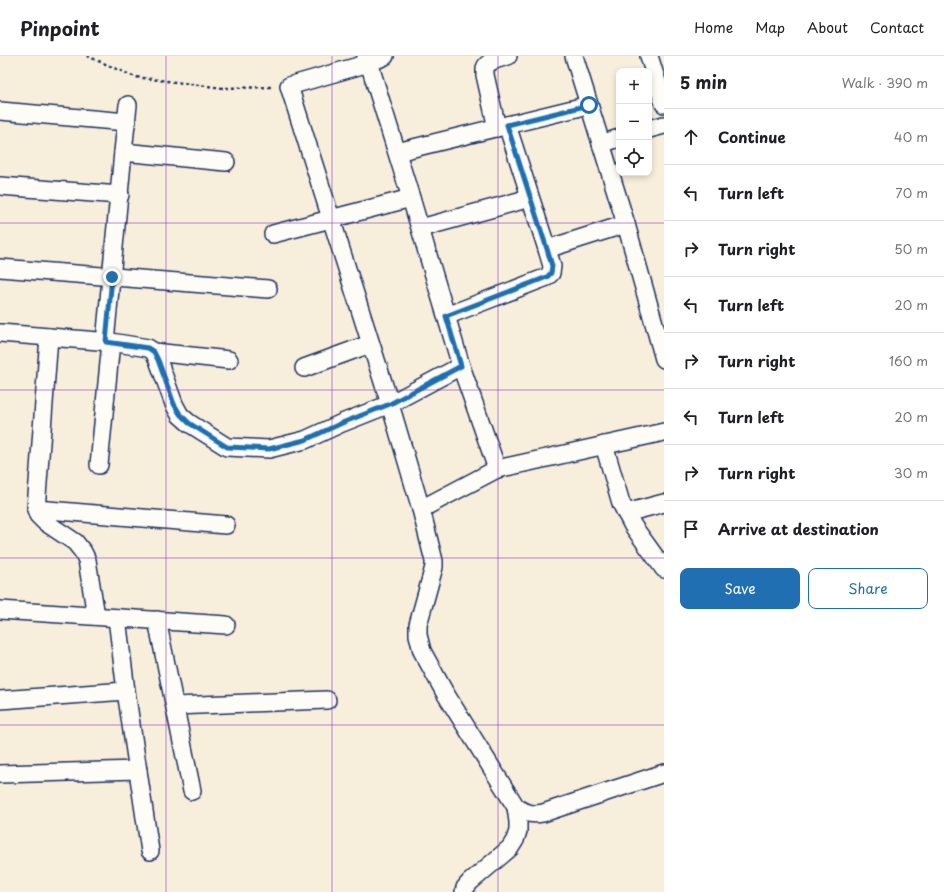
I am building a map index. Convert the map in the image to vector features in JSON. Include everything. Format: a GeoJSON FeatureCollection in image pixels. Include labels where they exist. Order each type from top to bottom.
{"type":"FeatureCollection","features":[{"type":"Feature","properties":{"kind":"street"},"geometry":{"type":"LineString","coordinates":[[385,56],[368,59],[289,86],[390,404],[421,509],[434,561],[434,567],[418,625],[418,634],[422,651],[445,693],[516,807],[518,831],[515,840],[510,848],[470,882],[465,888],[464,892]]}},
{"type":"Feature","properties":{"kind":"street"},"geometry":{"type":"LineString","coordinates":[[446,316],[547,277],[551,273],[552,266],[530,198],[502,126],[485,75],[485,68],[488,64],[508,56]]}},
{"type":"Feature","properties":{"kind":"street"},"geometry":{"type":"LineString","coordinates":[[574,56],[626,224],[664,359]]}},
{"type":"Feature","properties":{"kind":"street"},"geometry":{"type":"LineString","coordinates":[[649,56],[664,104]]}},
{"type":"Feature","properties":{"kind":"street"},"geometry":{"type":"LineString","coordinates":[[368,59],[461,366],[497,469]]}},
{"type":"Feature","properties":{"kind":"street"},"geometry":{"type":"LineString","coordinates":[[99,465],[112,277],[128,105]]}},
{"type":"Feature","properties":{"kind":"street"},"geometry":{"type":"LineString","coordinates":[[397,152],[589,105]]}},
{"type":"Feature","properties":{"kind":"street"},"geometry":{"type":"LineString","coordinates":[[0,111],[127,122]]}},
{"type":"Feature","properties":{"kind":"street"},"geometry":{"type":"LineString","coordinates":[[652,128],[664,125]]}},
{"type":"Feature","properties":{"kind":"street"},"geometry":{"type":"LineString","coordinates":[[601,144],[616,139]]}},
{"type":"Feature","properties":{"kind":"street"},"geometry":{"type":"LineString","coordinates":[[123,152],[226,162]]}},
{"type":"Feature","properties":{"kind":"street"},"geometry":{"type":"LineString","coordinates":[[0,186],[120,195]]}},
{"type":"Feature","properties":{"kind":"street"},"geometry":{"type":"LineString","coordinates":[[273,234],[411,198]]}},
{"type":"Feature","properties":{"kind":"street"},"geometry":{"type":"LineString","coordinates":[[420,228],[530,198]]}},
{"type":"Feature","properties":{"kind":"street"},"geometry":{"type":"LineString","coordinates":[[547,249],[626,224]]}},
{"type":"Feature","properties":{"kind":"street"},"geometry":{"type":"LineString","coordinates":[[0,268],[268,289]]}},
{"type":"Feature","properties":{"kind":"street"},"geometry":{"type":"LineString","coordinates":[[0,333],[108,342],[148,348],[154,352],[228,360]]}},
{"type":"Feature","properties":{"kind":"street"},"geometry":{"type":"LineString","coordinates":[[49,337],[36,509],[38,515],[45,522],[75,542],[83,552],[87,560],[96,616]]}},
{"type":"Feature","properties":{"kind":"street"},"geometry":{"type":"LineString","coordinates":[[304,368],[370,344]]}},
{"type":"Feature","properties":{"kind":"street"},"geometry":{"type":"LineString","coordinates":[[154,352],[174,404],[180,414],[189,423],[227,447],[269,449],[305,440],[342,423],[390,404],[461,366]]}},
{"type":"Feature","properties":{"kind":"street"},"geometry":{"type":"LineString","coordinates":[[421,509],[497,469],[664,432]]}},
{"type":"Feature","properties":{"kind":"street"},"geometry":{"type":"LineString","coordinates":[[604,445],[621,503],[633,526],[664,569]]}},
{"type":"Feature","properties":{"kind":"street"},"geometry":{"type":"LineString","coordinates":[[626,513],[664,503]]}},
{"type":"Feature","properties":{"kind":"street"},"geometry":{"type":"LineString","coordinates":[[36,509],[226,525]]}},
{"type":"Feature","properties":{"kind":"street"},"geometry":{"type":"LineString","coordinates":[[0,610],[226,625]]}},
{"type":"Feature","properties":{"kind":"street"},"geometry":{"type":"LineString","coordinates":[[117,618],[126,691],[150,851]]}},
{"type":"Feature","properties":{"kind":"street"},"geometry":{"type":"LineString","coordinates":[[157,620],[192,791]]}},
{"type":"Feature","properties":{"kind":"street"},"geometry":{"type":"LineString","coordinates":[[0,700],[126,691]]}},
{"type":"Feature","properties":{"kind":"street"},"geometry":{"type":"LineString","coordinates":[[175,706],[327,700]]}},
{"type":"Feature","properties":{"kind":"street"},"geometry":{"type":"LineString","coordinates":[[0,774],[138,770]]}},
{"type":"Feature","properties":{"kind":"street"},"geometry":{"type":"LineString","coordinates":[[516,807],[522,811],[535,814],[664,773]]}},
{"type":"Feature","properties":{"kind":"path"},"geometry":{"type":"LineString","coordinates":[[87,56],[135,77],[223,88],[289,86]]}},
{"type":"Feature","properties":{"kind":"route"},"geometry":{"type":"LineString","coordinates":[[112,277],[106,342],[148,348],[154,352],[174,404],[180,414],[189,423],[227,447],[269,449],[305,440],[342,423],[390,404],[461,366],[446,316],[547,277],[551,273],[552,266],[547,249],[507,125],[589,105]]}}]}
